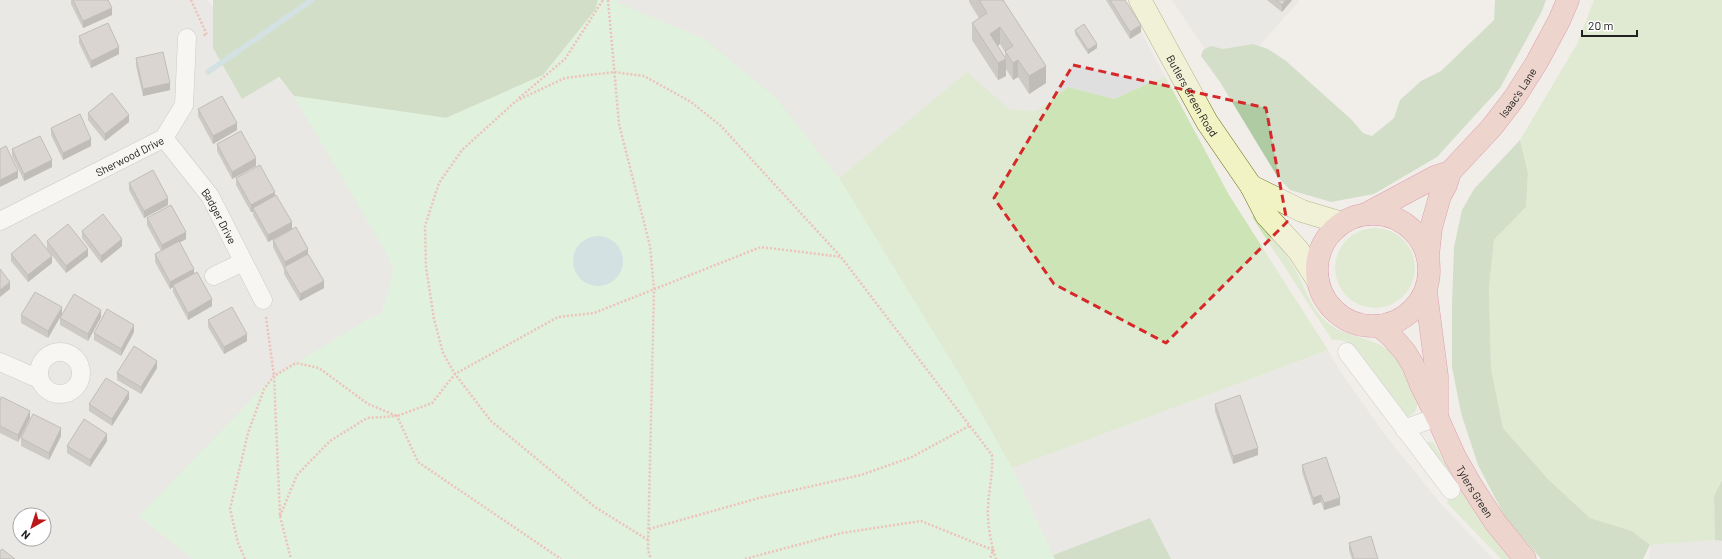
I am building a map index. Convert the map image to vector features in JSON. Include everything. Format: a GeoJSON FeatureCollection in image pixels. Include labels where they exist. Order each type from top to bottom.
{"type":"FeatureCollection","features":[{"type":"Feature","properties":{"kind":"highway","name":"Isaac's Lane"},"geometry":{"type":"LineString","coordinates":[[1428,256],[1431,228],[1440,196],[1446,185],[1450,172],[1492,126],[1515,97],[1537,62],[1559,21],[1568,0]]}},
{"type":"Feature","properties":{"kind":"highway","name":"Isaac's Lane"},"geometry":{"type":"LineString","coordinates":[[1366,214],[1435,176],[1450,172]]}},
{"type":"Feature","properties":{"kind":"highway"},"geometry":{"type":"LineString","coordinates":[[1366,214],[1382,214],[1398,219],[1411,228],[1422,241],[1428,256],[1430,274],[1426,292],[1418,305],[1407,316],[1394,323],[1379,326],[1362,325],[1346,320],[1333,310],[1323,296],[1318,281],[1317,264],[1321,248],[1329,234],[1342,223],[1353,217],[1366,214]]}},
{"type":"Feature","properties":{"kind":"highway","name":"Tylers Green"},"geometry":{"type":"LineString","coordinates":[[1426,292],[1437,376],[1437,417]]}},
{"type":"Feature","properties":{"kind":"highway","name":"Tylers Green"},"geometry":{"type":"LineString","coordinates":[[1379,326],[1392,337],[1413,364],[1421,385],[1470,485],[1495,522],[1525,559]]}},
{"type":"Feature","properties":{"kind":"main road","name":"Butlers Green Road"},"geometry":{"type":"LineString","coordinates":[[1140,0],[1207,122],[1228,155],[1251,186],[1266,215],[1298,250],[1318,281]]}},
{"type":"Feature","properties":{"kind":"main road","name":"Butlers Green Road"},"geometry":{"type":"LineString","coordinates":[[1251,186],[1302,211],[1342,223]]}},
{"type":"Feature","properties":{"kind":"street","name":"Sherwood Drive"},"geometry":{"type":"LineString","coordinates":[[0,222],[164,138],[184,105],[187,38]]}},
{"type":"Feature","properties":{"kind":"street","name":"Badger Drive"},"geometry":{"type":"LineString","coordinates":[[164,138],[210,196],[263,300]]}},
{"type":"Feature","properties":{"kind":"street"},"geometry":{"type":"LineString","coordinates":[[214,276],[243,262]]}},
{"type":"Feature","properties":{"kind":"street","name":"Tylers Green"},"geometry":{"type":"LineString","coordinates":[[1347,352],[1451,490]]}},
{"type":"Feature","properties":{"kind":"street"},"geometry":{"type":"LineString","coordinates":[[0,362],[39,379]]}},
{"type":"Feature","properties":{"kind":"street"},"geometry":{"type":"LineString","coordinates":[[1404,429],[1437,417]]}},
{"type":"Feature","properties":{"kind":"path"},"geometry":{"type":"LineString","coordinates":[[603,0],[566,59],[516,101],[462,150],[440,183],[425,226],[426,266],[434,319],[443,353],[455,374],[491,421],[595,507],[648,540]]}},
{"type":"Feature","properties":{"kind":"path"},"geometry":{"type":"LineString","coordinates":[[608,0],[619,124],[650,246],[654,289],[648,529],[648,550],[651,559]]}},
{"type":"Feature","properties":{"kind":"path"},"geometry":{"type":"LineString","coordinates":[[516,101],[565,78],[614,72],[644,76],[691,102],[721,126],[841,257],[992,455],[993,472],[987,508],[993,550],[996,559]]}},
{"type":"Feature","properties":{"kind":"path"},"geometry":{"type":"LineString","coordinates":[[280,516],[297,475],[330,441],[367,418],[397,416],[432,403],[455,374],[558,317],[594,313],[761,247],[841,257]]}},
{"type":"Feature","properties":{"kind":"path"},"geometry":{"type":"LineString","coordinates":[[263,300],[274,376],[280,516],[291,559]]}},
{"type":"Feature","properties":{"kind":"path"},"geometry":{"type":"LineString","coordinates":[[245,559],[238,543],[230,509],[248,433],[264,390],[274,376],[296,363],[319,368],[368,404],[397,416],[418,462],[562,559]]}},
{"type":"Feature","properties":{"kind":"path"},"geometry":{"type":"LineString","coordinates":[[648,529],[759,498],[861,475],[912,457],[969,426]]}},
{"type":"Feature","properties":{"kind":"path"},"geometry":{"type":"LineString","coordinates":[[745,559],[842,533],[921,520],[993,550]]}},
{"type":"Feature","properties":{"kind":"path"},"geometry":{"type":"LineString","coordinates":[[990,559],[993,550]]}},
{"type":"Feature","properties":{"kind":"highlighted area"},"geometry":{"type":"Polygon","coordinates":[[[1073,65],[1266,108],[1287,222],[1166,343],[1054,284],[994,198],[1073,65]]]}},
{"type":"Feature","properties":{"kind":"shaded area"},"geometry":{"type":"Polygon","coordinates":[[[0,0],[207,0],[294,96],[387,254],[394,270],[382,313],[362,323],[139,516],[193,559],[0,559],[0,0]]]}},
{"type":"Feature","properties":{"kind":"shaded area"},"geometry":{"type":"Polygon","coordinates":[[[619,0],[1123,0],[1165,76],[1114,99],[1068,87],[1036,111],[1009,109],[966,73],[839,178],[775,97],[704,39],[618,3],[619,0]]]}},
{"type":"Feature","properties":{"kind":"shaded area"},"geometry":{"type":"Polygon","coordinates":[[[1172,0],[1300,0],[1227,82],[1172,0]]]}},
{"type":"Feature","properties":{"kind":"shaded area"},"geometry":{"type":"Polygon","coordinates":[[[1328,350],[1340,371],[1383,432],[1441,504],[1493,559],[1055,559],[1012,468],[1328,350]]]}},
{"type":"Feature","properties":{"kind":"shaded area"},"geometry":{"type":"Polygon","coordinates":[[[1715,540],[1722,541],[1722,559],[1649,559],[1650,545],[1715,540]]]}},
{"type":"Feature","properties":{"kind":"green space"},"geometry":{"type":"Polygon","coordinates":[[[213,0],[598,0],[596,9],[543,75],[446,118],[294,96],[279,77],[242,99],[213,48],[213,0]]]}},
{"type":"Feature","properties":{"kind":"green space"},"geometry":{"type":"Polygon","coordinates":[[[598,0],[619,0],[618,3],[704,39],[775,97],[839,178],[967,72],[1009,109],[1036,111],[1068,87],[1114,99],[1165,76],[1229,195],[1328,350],[1012,468],[997,443],[417,269],[387,254],[294,96],[446,118],[596,9],[598,0]]]}},
{"type":"Feature","properties":{"kind":"green space"},"geometry":{"type":"Polygon","coordinates":[[[598,0],[619,0],[618,3],[704,39],[775,97],[839,178],[961,377],[1012,468],[1055,559],[193,559],[139,516],[274,376],[362,323],[382,313],[394,270],[387,254],[294,96],[446,118],[543,75],[596,9],[598,0]]]}},
{"type":"Feature","properties":{"kind":"green space"},"geometry":{"type":"Polygon","coordinates":[[[1495,0],[1546,0],[1542,11],[1500,88],[1437,157],[1374,194],[1331,202],[1290,190],[1277,176],[1220,82],[1201,56],[1203,50],[1211,46],[1223,49],[1253,44],[1268,49],[1286,61],[1352,120],[1363,133],[1372,136],[1394,118],[1400,100],[1421,81],[1441,71],[1494,20],[1495,0]]]}},
{"type":"Feature","properties":{"kind":"green space"},"geometry":{"type":"Polygon","coordinates":[[[1594,0],[1722,0],[1722,480],[1714,496],[1715,540],[1650,545],[1632,531],[1590,518],[1548,479],[1503,428],[1491,368],[1489,288],[1494,240],[1526,207],[1528,173],[1520,140],[1577,44],[1594,0]]]}},
{"type":"Feature","properties":{"kind":"green space"},"geometry":{"type":"Polygon","coordinates":[[[1520,140],[1528,173],[1526,207],[1494,240],[1489,288],[1491,368],[1503,428],[1548,479],[1590,518],[1632,531],[1650,545],[1643,559],[1541,559],[1505,517],[1478,465],[1461,413],[1452,367],[1454,247],[1462,210],[1474,189],[1520,140]]]}},
{"type":"Feature","properties":{"kind":"green space"},"geometry":{"type":"Polygon","coordinates":[[[1254,216],[1286,253],[1314,308],[1326,321],[1343,332],[1378,344],[1387,349],[1398,359],[1405,371],[1416,398],[1417,407],[1413,414],[1407,417],[1396,411],[1347,342],[1332,340],[1252,217],[1254,216]]]}},
{"type":"Feature","properties":{"kind":"green space"},"geometry":{"type":"Polygon","coordinates":[[[1367,228],[1383,228],[1404,239],[1415,260],[1415,276],[1404,297],[1383,308],[1367,308],[1353,302],[1346,297],[1341,290],[1335,276],[1335,260],[1341,246],[1346,239],[1353,234],[1367,228]]]}},
{"type":"Feature","properties":{"kind":"green space"},"geometry":{"type":"Polygon","coordinates":[[[1427,442],[1433,442],[1470,504],[1510,559],[1501,559],[1447,503],[1450,496],[1425,445],[1427,442]]]}},
{"type":"Feature","properties":{"kind":"green space"},"geometry":{"type":"Polygon","coordinates":[[[1722,480],[1722,541],[1715,540],[1714,496],[1722,480]]]}},
{"type":"Feature","properties":{"kind":"green space"},"geometry":{"type":"Polygon","coordinates":[[[1150,518],[1171,559],[1043,559],[1150,518]]]}},
{"type":"Feature","properties":{"kind":"water"},"geometry":{"type":"Polygon","coordinates":[[[598,236],[612,240],[619,247],[623,261],[619,275],[612,282],[598,286],[584,282],[577,275],[573,261],[577,247],[584,240],[598,236]]]}},
{"type":"Feature","properties":{"kind":"building"},"geometry":{"type":"Polygon","coordinates":[[[73,0],[108,0],[112,8],[83,21],[73,0]]]}},
{"type":"Feature","properties":{"kind":"building"},"geometry":{"type":"Polygon","coordinates":[[[979,0],[1003,0],[1046,66],[1029,76],[1018,60],[1013,63],[1005,51],[1013,46],[1000,27],[990,34],[1006,59],[998,63],[972,23],[987,13],[979,0]]]}},
{"type":"Feature","properties":{"kind":"building"},"geometry":{"type":"Polygon","coordinates":[[[1110,0],[1125,0],[1141,25],[1130,32],[1110,0]]]}},
{"type":"Feature","properties":{"kind":"building"},"geometry":{"type":"Polygon","coordinates":[[[1276,0],[1286,0],[1282,5],[1276,0]]]}},
{"type":"Feature","properties":{"kind":"building"},"geometry":{"type":"Polygon","coordinates":[[[108,23],[119,47],[91,61],[79,36],[108,23]]]}},
{"type":"Feature","properties":{"kind":"building"},"geometry":{"type":"Polygon","coordinates":[[[1084,24],[1097,44],[1088,50],[1075,30],[1084,24]]]}},
{"type":"Feature","properties":{"kind":"building"},"geometry":{"type":"Polygon","coordinates":[[[163,52],[170,83],[143,89],[136,58],[163,52]]]}},
{"type":"Feature","properties":{"kind":"building"},"geometry":{"type":"Polygon","coordinates":[[[112,93],[129,115],[105,134],[88,113],[112,93]]]}},
{"type":"Feature","properties":{"kind":"building"},"geometry":{"type":"Polygon","coordinates":[[[222,96],[237,123],[213,136],[198,109],[222,96]]]}},
{"type":"Feature","properties":{"kind":"building"},"geometry":{"type":"Polygon","coordinates":[[[80,114],[91,139],[63,153],[51,128],[80,114]]]}},
{"type":"Feature","properties":{"kind":"building"},"geometry":{"type":"Polygon","coordinates":[[[241,131],[256,158],[232,172],[217,144],[241,131]]]}},
{"type":"Feature","properties":{"kind":"building"},"geometry":{"type":"Polygon","coordinates":[[[40,136],[52,160],[24,174],[12,149],[40,136]]]}},
{"type":"Feature","properties":{"kind":"building"},"geometry":{"type":"Polygon","coordinates":[[[6,146],[18,171],[0,180],[0,149],[6,146]]]}},
{"type":"Feature","properties":{"kind":"building"},"geometry":{"type":"Polygon","coordinates":[[[260,165],[275,192],[251,205],[236,178],[260,165]]]}},
{"type":"Feature","properties":{"kind":"building"},"geometry":{"type":"Polygon","coordinates":[[[153,170],[168,198],[144,211],[129,183],[153,170]]]}},
{"type":"Feature","properties":{"kind":"building"},"geometry":{"type":"Polygon","coordinates":[[[276,195],[292,222],[268,235],[253,208],[276,195]]]}},
{"type":"Feature","properties":{"kind":"building"},"geometry":{"type":"Polygon","coordinates":[[[171,205],[186,232],[162,245],[147,218],[171,205]]]}},
{"type":"Feature","properties":{"kind":"building"},"geometry":{"type":"Polygon","coordinates":[[[103,214],[122,239],[101,256],[82,231],[103,214]]]}},
{"type":"Feature","properties":{"kind":"building"},"geometry":{"type":"Polygon","coordinates":[[[68,224],[88,249],[66,266],[47,241],[68,224]]]}},
{"type":"Feature","properties":{"kind":"building"},"geometry":{"type":"Polygon","coordinates":[[[296,227],[308,249],[285,262],[273,240],[296,227]]]}},
{"type":"Feature","properties":{"kind":"building"},"geometry":{"type":"Polygon","coordinates":[[[35,234],[52,256],[28,275],[11,254],[35,234]]]}},
{"type":"Feature","properties":{"kind":"building"},"geometry":{"type":"Polygon","coordinates":[[[179,241],[194,269],[170,282],[155,254],[179,241]]]}},
{"type":"Feature","properties":{"kind":"building"},"geometry":{"type":"Polygon","coordinates":[[[308,254],[324,281],[300,294],[284,267],[308,254]]]}},
{"type":"Feature","properties":{"kind":"building"},"geometry":{"type":"Polygon","coordinates":[[[0,269],[10,282],[0,290],[0,269]]]}},
{"type":"Feature","properties":{"kind":"building"},"geometry":{"type":"Polygon","coordinates":[[[197,272],[212,299],[188,313],[173,285],[197,272]]]}},
{"type":"Feature","properties":{"kind":"building"},"geometry":{"type":"Polygon","coordinates":[[[35,292],[62,307],[48,331],[21,315],[35,292]]]}},
{"type":"Feature","properties":{"kind":"building"},"geometry":{"type":"Polygon","coordinates":[[[74,294],[101,310],[88,334],[60,318],[74,294]]]}},
{"type":"Feature","properties":{"kind":"building"},"geometry":{"type":"Polygon","coordinates":[[[232,307],[247,334],[224,347],[208,320],[232,307]]]}},
{"type":"Feature","properties":{"kind":"building"},"geometry":{"type":"Polygon","coordinates":[[[107,309],[134,325],[121,349],[94,333],[107,309]]]}},
{"type":"Feature","properties":{"kind":"building"},"geometry":{"type":"Polygon","coordinates":[[[134,346],[157,361],[141,387],[117,373],[134,346]]]}},
{"type":"Feature","properties":{"kind":"building"},"geometry":{"type":"Polygon","coordinates":[[[106,378],[129,392],[112,419],[89,404],[106,378]]]}},
{"type":"Feature","properties":{"kind":"building"},"geometry":{"type":"Polygon","coordinates":[[[1240,395],[1258,448],[1233,456],[1215,404],[1240,395]]]}},
{"type":"Feature","properties":{"kind":"building"},"geometry":{"type":"Polygon","coordinates":[[[2,397],[30,411],[18,435],[0,426],[0,400],[2,397]]]}},
{"type":"Feature","properties":{"kind":"building"},"geometry":{"type":"Polygon","coordinates":[[[33,414],[61,428],[49,453],[21,438],[33,414]]]}},
{"type":"Feature","properties":{"kind":"building"},"geometry":{"type":"Polygon","coordinates":[[[84,419],[107,434],[90,460],[67,446],[84,419]]]}},
{"type":"Feature","properties":{"kind":"building"},"geometry":{"type":"Polygon","coordinates":[[[1326,457],[1340,498],[1324,503],[1321,495],[1313,498],[1302,465],[1326,457]]]}},
{"type":"Feature","properties":{"kind":"building"},"geometry":{"type":"Polygon","coordinates":[[[1371,536],[1378,559],[1354,559],[1349,543],[1371,536]]]}},
{"type":"Feature","properties":{"kind":"building"},"geometry":{"type":"Polygon","coordinates":[[[2,549],[15,559],[0,559],[0,551],[2,549]]]}},
{"type":"Feature","properties":{"kind":"waterway"},"geometry":{"type":"LineString","coordinates":[[208,72],[312,0]]}}]}
